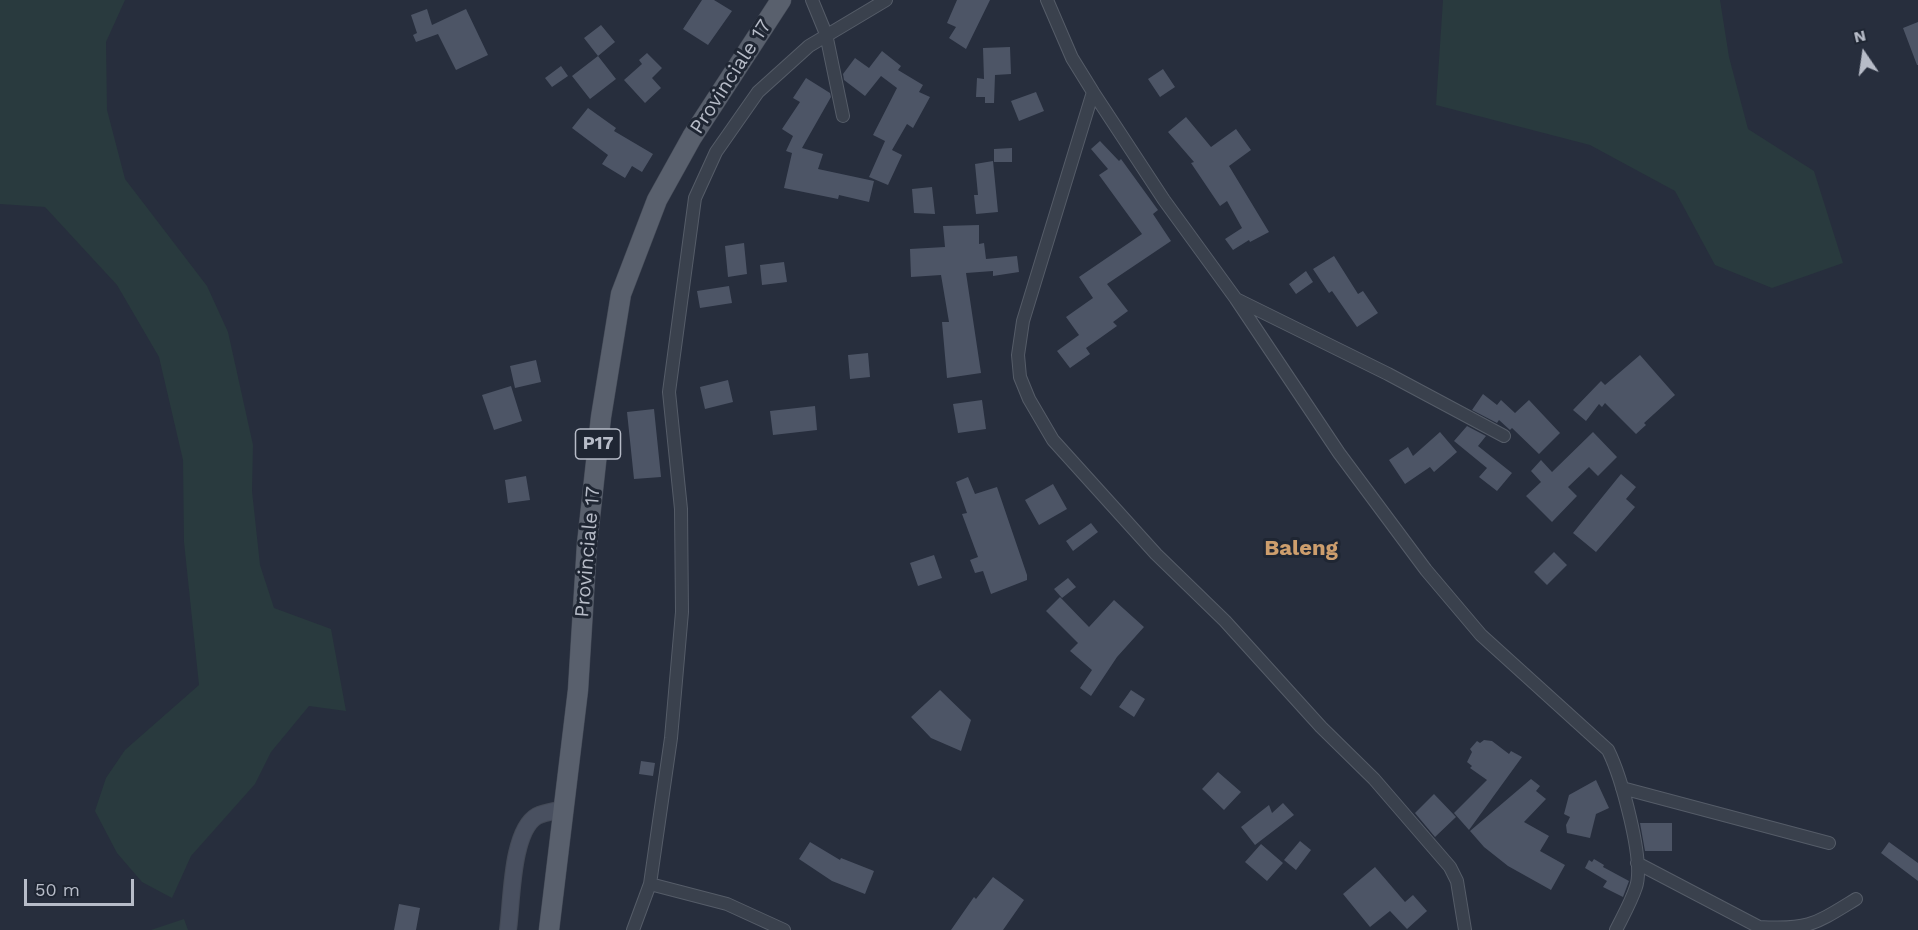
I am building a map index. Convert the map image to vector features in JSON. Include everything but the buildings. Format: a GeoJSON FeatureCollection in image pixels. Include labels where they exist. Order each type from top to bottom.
{"type":"FeatureCollection","features":[{"type":"Feature","properties":{"kind":"main road","name":"Provinciale 17"},"geometry":{"type":"LineString","coordinates":[[549,930],[579,690],[587,544],[601,417],[621,294],[657,200],[692,137],[781,0]]}},
{"type":"Feature","properties":{"kind":"street"},"geometry":{"type":"LineString","coordinates":[[812,0],[826,34],[843,116]]}},
{"type":"Feature","properties":{"kind":"street"},"geometry":{"type":"LineString","coordinates":[[633,930],[650,884],[671,738],[682,612],[681,508],[669,392],[695,198],[716,152],[758,92],[826,34],[886,0]]}},
{"type":"Feature","properties":{"kind":"street"},"geometry":{"type":"LineString","coordinates":[[1047,0],[1072,58],[1164,200],[1236,299],[1339,453],[1426,570],[1481,635],[1608,750],[1618,770],[1637,863],[1637,886],[1616,930]]}},
{"type":"Feature","properties":{"kind":"street"},"geometry":{"type":"LineString","coordinates":[[1093,92],[1023,321],[1018,355],[1020,377],[1029,399],[1053,440],[1156,554],[1226,621],[1321,727],[1374,779],[1450,867],[1457,881],[1465,930]]}},
{"type":"Feature","properties":{"kind":"street"},"geometry":{"type":"LineString","coordinates":[[1236,299],[1388,374],[1504,436]]}},
{"type":"Feature","properties":{"kind":"street"},"geometry":{"type":"LineString","coordinates":[[1622,788],[1829,843]]}},
{"type":"Feature","properties":{"kind":"street"},"geometry":{"type":"LineString","coordinates":[[508,930],[516,858],[525,831],[539,815],[564,809]]}},
{"type":"Feature","properties":{"kind":"street"},"geometry":{"type":"LineString","coordinates":[[1637,863],[1760,927],[1781,930],[1809,928],[1856,899]]}},
{"type":"Feature","properties":{"kind":"street"},"geometry":{"type":"LineString","coordinates":[[650,884],[727,904],[784,930]]}},
{"type":"Feature","properties":{"kind":"shaded area"},"geometry":{"type":"Polygon","coordinates":[[[0,0],[125,0],[106,42],[107,110],[125,179],[207,286],[228,332],[253,445],[252,491],[260,565],[274,608],[331,629],[346,711],[309,706],[271,752],[255,784],[191,856],[172,898],[142,882],[117,853],[95,811],[106,778],[125,750],[199,685],[184,542],[183,460],[159,357],[117,285],[45,207],[0,204],[0,0]]]}},
{"type":"Feature","properties":{"kind":"shaded area"},"geometry":{"type":"Polygon","coordinates":[[[1443,0],[1720,0],[1729,57],[1748,129],[1814,171],[1843,263],[1772,288],[1715,265],[1675,191],[1590,145],[1436,105],[1443,0]]]}},
{"type":"Feature","properties":{"kind":"shaded area"},"geometry":{"type":"Polygon","coordinates":[[[184,919],[188,930],[151,930],[184,919]]]}},
{"type":"Feature","properties":{"kind":"district","name":"Baleng"},"geometry":{"type":"Point","coordinates":[1301,549]}}]}
